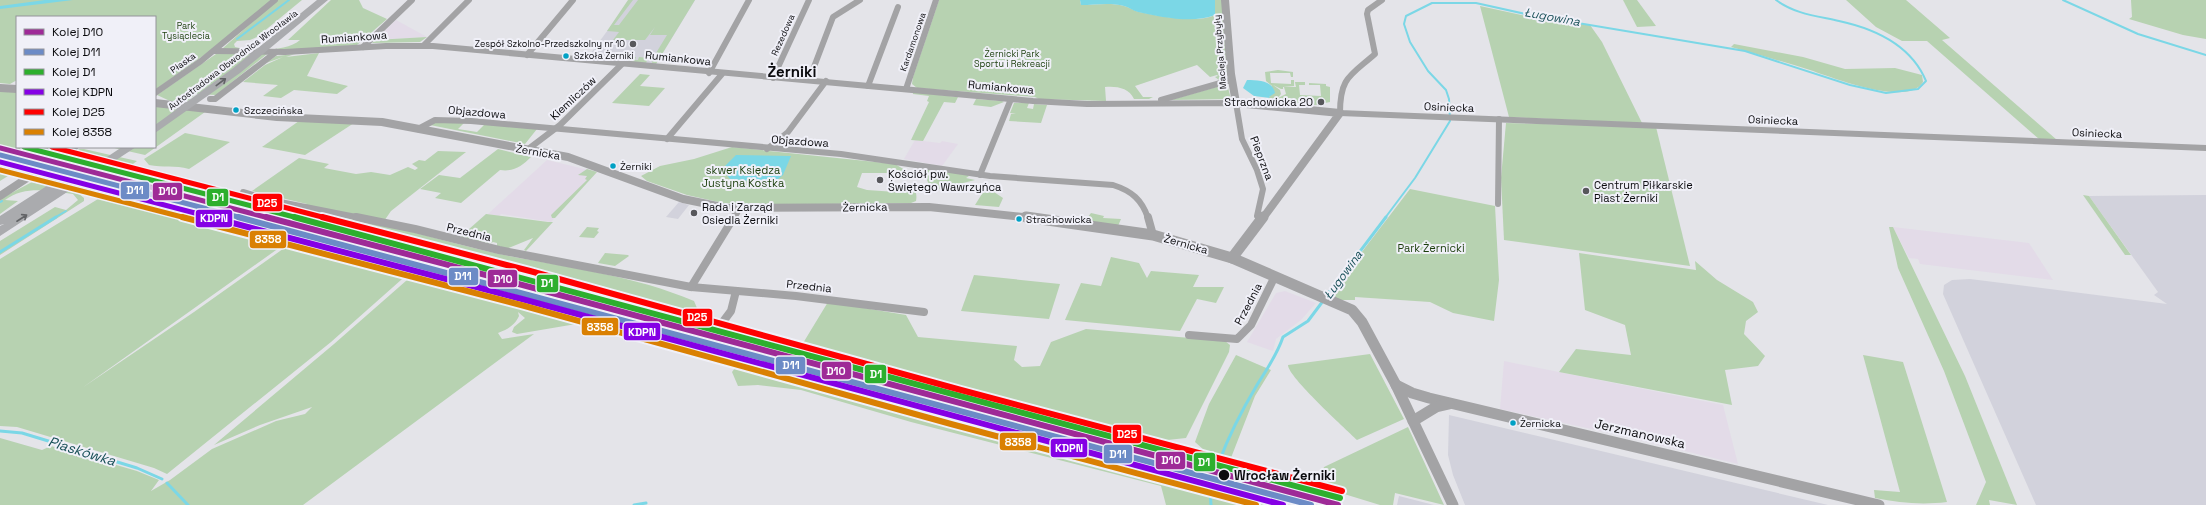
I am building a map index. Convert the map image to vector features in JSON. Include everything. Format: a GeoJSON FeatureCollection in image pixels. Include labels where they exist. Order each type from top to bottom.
{"type":"FeatureCollection","features":[{"type":"Feature","properties":{"kind":"highway","name":"Autostradowa Obwodnica Wrocławia"},"geometry":{"type":"LineString","coordinates":[[156,118],[261,40],[310,0]]}},
{"type":"Feature","properties":{"kind":"highway","name":"Autostradowa Obwodnica Wrocławia"},"geometry":{"type":"LineString","coordinates":[[156,129],[274,40],[323,0]]}},
{"type":"Feature","properties":{"kind":"highway"},"geometry":{"type":"LineString","coordinates":[[0,221],[112,148]]}},
{"type":"Feature","properties":{"kind":"highway"},"geometry":{"type":"LineString","coordinates":[[0,232],[128,148]]}},
{"type":"Feature","properties":{"kind":"street","name":"Płaska"},"geometry":{"type":"LineString","coordinates":[[156,92],[214,51],[275,0]]}},
{"type":"Feature","properties":{"kind":"street"},"geometry":{"type":"LineString","coordinates":[[363,47],[412,0]]}},
{"type":"Feature","properties":{"kind":"street"},"geometry":{"type":"LineString","coordinates":[[424,45],[469,0]]}},
{"type":"Feature","properties":{"kind":"street"},"geometry":{"type":"LineString","coordinates":[[527,55],[573,0]]}},
{"type":"Feature","properties":{"kind":"street"},"geometry":{"type":"LineString","coordinates":[[709,73],[749,0]]}},
{"type":"Feature","properties":{"kind":"street","name":"Rezedowa"},"geometry":{"type":"LineString","coordinates":[[772,78],[809,0]]}},
{"type":"Feature","properties":{"kind":"street"},"geometry":{"type":"LineString","coordinates":[[809,80],[833,17],[860,0]]}},
{"type":"Feature","properties":{"kind":"street","name":"Kardamonowa"},"geometry":{"type":"LineString","coordinates":[[906,90],[936,0]]}},
{"type":"Feature","properties":{"kind":"street","name":"Macieja Przybyły"},"geometry":{"type":"LineString","coordinates":[[1225,0],[1231,80],[1236,103]]}},
{"type":"Feature","properties":{"kind":"street"},"geometry":{"type":"LineString","coordinates":[[1232,258],[1301,168],[1340,113],[1340,93],[1345,81],[1374,54],[1368,10],[1382,0]]}},
{"type":"Feature","properties":{"kind":"street"},"geometry":{"type":"LineString","coordinates":[[868,86],[898,7]]}},
{"type":"Feature","properties":{"kind":"street","name":"Rumiankowa"},"geometry":{"type":"LineString","coordinates":[[214,51],[276,52],[424,45],[709,73],[809,80],[1011,99],[1071,103],[1236,103],[1340,113]]}},
{"type":"Feature","properties":{"kind":"street"},"geometry":{"type":"LineString","coordinates":[[212,99],[276,52]]}},
{"type":"Feature","properties":{"kind":"street","name":"Kiemliczów"},"geometry":{"type":"LineString","coordinates":[[527,150],[554,129],[622,64]]}},
{"type":"Feature","properties":{"kind":"street"},"geometry":{"type":"LineString","coordinates":[[667,139],[722,74]]}},
{"type":"Feature","properties":{"kind":"street","name":"Rumiankowa"},"geometry":{"type":"LineString","coordinates":[[1156,102],[1231,80]]}},
{"type":"Feature","properties":{"kind":"street"},"geometry":{"type":"LineString","coordinates":[[767,149],[788,132],[826,82]]}},
{"type":"Feature","properties":{"kind":"street"},"geometry":{"type":"LineString","coordinates":[[0,88],[16,89]]}},
{"type":"Feature","properties":{"kind":"street"},"geometry":{"type":"LineString","coordinates":[[980,175],[1011,99]]}},
{"type":"Feature","properties":{"kind":"street","name":"Żernicka"},"geometry":{"type":"LineString","coordinates":[[156,103],[277,117],[377,122],[418,129],[578,159],[701,203],[740,208],[934,207],[1011,215],[1153,235],[1232,258],[1350,308],[1357,315],[1396,385],[1453,505]]}},
{"type":"Feature","properties":{"kind":"street","name":"Pieprzna"},"geometry":{"type":"LineString","coordinates":[[1236,103],[1242,139],[1263,189],[1257,216],[1262,219]]}},
{"type":"Feature","properties":{"kind":"street","name":"Osiniecka"},"geometry":{"type":"LineString","coordinates":[[1340,113],[2206,148]]}},
{"type":"Feature","properties":{"kind":"street","name":"Objazdowa"},"geometry":{"type":"LineString","coordinates":[[418,129],[430,121],[441,119],[879,158],[980,175],[1118,187],[1129,190],[1140,199],[1149,219],[1153,235]]}},
{"type":"Feature","properties":{"kind":"street"},"geometry":{"type":"LineString","coordinates":[[1498,204],[1499,119]]}},
{"type":"Feature","properties":{"kind":"street"},"geometry":{"type":"LineString","coordinates":[[0,196],[72,148]]}},
{"type":"Feature","properties":{"kind":"street","name":"Przednia"},"geometry":{"type":"LineString","coordinates":[[243,192],[270,200],[415,229],[499,250],[533,255],[691,287],[796,296],[924,312]]}},
{"type":"Feature","properties":{"kind":"street"},"geometry":{"type":"LineString","coordinates":[[691,287],[740,208]]}},
{"type":"Feature","properties":{"kind":"street","name":"Przednia"},"geometry":{"type":"LineString","coordinates":[[1189,336],[1237,339],[1251,325],[1275,276]]}},
{"type":"Feature","properties":{"kind":"street"},"geometry":{"type":"LineString","coordinates":[[722,323],[731,311],[736,291]]}},
{"type":"Feature","properties":{"kind":"street","name":"Jerzmanowska"},"geometry":{"type":"LineString","coordinates":[[1396,385],[1421,396],[1451,404],[1879,505]]}},
{"type":"Feature","properties":{"kind":"street"},"geometry":{"type":"LineString","coordinates":[[1413,421],[1436,407],[1451,404]]}},
{"type":"Feature","properties":{"kind":"shaded area","name":"Zespół Szkolno-Przedszkolny nr 10"},"geometry":{"type":"Polygon","coordinates":[[[630,0],[695,0],[656,64],[588,57],[630,0]]]}},
{"type":"Feature","properties":{"kind":"shaded area"},"geometry":{"type":"Polygon","coordinates":[[[396,20],[427,37],[375,40],[396,20]]]}},
{"type":"Feature","properties":{"kind":"shaded area"},"geometry":{"type":"Polygon","coordinates":[[[915,140],[940,143],[942,141],[958,144],[942,166],[904,159],[915,140]]]}},
{"type":"Feature","properties":{"kind":"shaded area"},"geometry":{"type":"Polygon","coordinates":[[[547,160],[597,172],[551,222],[501,214],[499,216],[488,214],[547,160]]]}},
{"type":"Feature","properties":{"kind":"shaded area"},"geometry":{"type":"Polygon","coordinates":[[[2206,195],[2206,505],[2036,505],[1943,294],[1944,285],[1952,280],[1970,279],[2167,304],[2154,295],[2158,292],[2089,196],[2206,195]]]}},
{"type":"Feature","properties":{"kind":"shaded area"},"geometry":{"type":"Polygon","coordinates":[[[679,202],[689,205],[678,219],[666,217],[679,202]]]}},
{"type":"Feature","properties":{"kind":"shaded area"},"geometry":{"type":"Polygon","coordinates":[[[1893,227],[2029,243],[2053,280],[1920,264],[1918,259],[1909,258],[1893,227]]]}},
{"type":"Feature","properties":{"kind":"shaded area"},"geometry":{"type":"Polygon","coordinates":[[[1285,291],[1316,303],[1301,320],[1276,339],[1273,351],[1247,342],[1276,293],[1285,291]]]}},
{"type":"Feature","properties":{"kind":"shaded area"},"geometry":{"type":"Polygon","coordinates":[[[1504,361],[1723,405],[1738,464],[1614,434],[1500,409],[1504,361]]]}},
{"type":"Feature","properties":{"kind":"shaded area"},"geometry":{"type":"Polygon","coordinates":[[[1449,415],[1828,505],[1465,505],[1453,475],[1448,455],[1449,415]]]}},
{"type":"Feature","properties":{"kind":"shaded area"},"geometry":{"type":"Polygon","coordinates":[[[1399,496],[1434,505],[1397,505],[1399,496]]]}},
{"type":"Feature","properties":{"kind":"green space","name":"Park Tysiąclecia"},"geometry":{"type":"Polygon","coordinates":[[[0,0],[272,0],[221,43],[156,89],[156,16],[16,16],[16,81],[10,84],[0,83],[0,0]]]}},
{"type":"Feature","properties":{"kind":"green space"},"geometry":{"type":"Polygon","coordinates":[[[277,0],[302,0],[257,37],[250,40],[237,41],[234,44],[235,47],[248,49],[222,49],[277,0]]]}},
{"type":"Feature","properties":{"kind":"green space"},"geometry":{"type":"Polygon","coordinates":[[[331,0],[359,0],[363,8],[387,19],[357,45],[307,49],[278,49],[287,47],[300,40],[288,40],[331,0]]]}},
{"type":"Feature","properties":{"kind":"green space","name":"Zespół Szkolno-Przedszkolny nr 10"},"geometry":{"type":"Polygon","coordinates":[[[628,0],[633,0],[614,25],[619,25],[638,0],[695,0],[656,64],[652,63],[653,58],[646,55],[656,53],[667,35],[650,35],[655,27],[645,40],[613,40],[619,32],[607,31],[628,0]]]}},
{"type":"Feature","properties":{"kind":"green space","name":"Żernicki Park Sportu i Rekreacji"},"geometry":{"type":"Polygon","coordinates":[[[939,0],[1080,0],[1081,5],[1119,5],[1139,12],[1167,17],[1198,19],[1215,15],[1215,0],[1222,0],[1227,72],[1219,80],[1215,77],[1218,76],[1217,75],[1210,77],[1197,65],[1135,86],[1143,97],[1153,97],[1149,99],[1134,99],[1126,90],[1114,87],[1105,87],[1106,101],[1039,99],[1035,97],[917,88],[912,84],[913,77],[939,0]]]}},
{"type":"Feature","properties":{"kind":"green space"},"geometry":{"type":"Polygon","coordinates":[[[1623,0],[1637,0],[1656,26],[1637,27],[1623,0]]]}},
{"type":"Feature","properties":{"kind":"green space"},"geometry":{"type":"Polygon","coordinates":[[[1846,0],[1906,0],[1950,38],[1942,40],[2057,140],[2039,139],[1927,41],[1902,41],[1876,27],[1846,0]]]}},
{"type":"Feature","properties":{"kind":"green space"},"geometry":{"type":"Polygon","coordinates":[[[2131,0],[2206,0],[2206,39],[2183,35],[2129,19],[2132,17],[2131,0]]]}},
{"type":"Feature","properties":{"kind":"green space"},"geometry":{"type":"Polygon","coordinates":[[[1480,6],[1535,18],[1590,25],[1602,42],[1642,123],[1509,117],[1480,6]]]}},
{"type":"Feature","properties":{"kind":"green space"},"geometry":{"type":"Polygon","coordinates":[[[427,37],[420,42],[372,43],[375,40],[427,37]]]}},
{"type":"Feature","properties":{"kind":"green space"},"geometry":{"type":"Polygon","coordinates":[[[1734,44],[1803,57],[1845,69],[1895,68],[1922,75],[1923,82],[1915,89],[1902,92],[1869,88],[1851,84],[1810,70],[1731,47],[1734,44]]]}},
{"type":"Feature","properties":{"kind":"green space"},"geometry":{"type":"Polygon","coordinates":[[[248,49],[274,49],[260,50],[248,49]]]}},
{"type":"Feature","properties":{"kind":"green space"},"geometry":{"type":"Polygon","coordinates":[[[319,53],[307,76],[348,86],[337,94],[294,90],[281,98],[263,96],[278,85],[243,82],[265,65],[283,57],[266,63],[276,56],[295,54],[286,57],[319,53]]]}},
{"type":"Feature","properties":{"kind":"green space"},"geometry":{"type":"Polygon","coordinates":[[[216,54],[267,54],[216,95],[196,94],[188,101],[170,101],[157,95],[216,54]]]}},
{"type":"Feature","properties":{"kind":"green space"},"geometry":{"type":"Polygon","coordinates":[[[616,56],[636,57],[635,60],[638,60],[639,57],[648,58],[646,63],[613,60],[616,56]]]}},
{"type":"Feature","properties":{"kind":"green space"},"geometry":{"type":"Polygon","coordinates":[[[1278,70],[1293,72],[1293,77],[1291,77],[1290,73],[1270,73],[1271,83],[1291,84],[1291,80],[1294,80],[1294,86],[1283,87],[1283,89],[1281,89],[1273,85],[1280,90],[1281,94],[1278,98],[1286,94],[1284,87],[1296,87],[1295,82],[1305,82],[1305,85],[1299,85],[1300,95],[1321,96],[1320,85],[1309,85],[1309,83],[1326,84],[1326,86],[1330,87],[1330,102],[1315,105],[1267,100],[1269,98],[1272,86],[1266,81],[1265,72],[1278,70]]]}},
{"type":"Feature","properties":{"kind":"green space"},"geometry":{"type":"Polygon","coordinates":[[[640,74],[650,75],[640,86],[665,88],[649,106],[612,103],[640,74]]]}},
{"type":"Feature","properties":{"kind":"green space"},"geometry":{"type":"Polygon","coordinates":[[[1227,84],[1231,99],[1171,100],[1227,84]]]}},
{"type":"Feature","properties":{"kind":"green space"},"geometry":{"type":"Polygon","coordinates":[[[0,90],[16,91],[16,148],[64,148],[49,159],[0,145],[0,90]]]}},
{"type":"Feature","properties":{"kind":"green space"},"geometry":{"type":"Polygon","coordinates":[[[913,92],[958,97],[955,103],[944,102],[923,141],[911,140],[929,102],[927,101],[929,96],[913,94],[913,92]]]}},
{"type":"Feature","properties":{"kind":"green space"},"geometry":{"type":"Polygon","coordinates":[[[976,99],[1004,102],[991,107],[973,105],[976,99]]]}},
{"type":"Feature","properties":{"kind":"green space"},"geometry":{"type":"Polygon","coordinates":[[[1014,103],[1029,103],[1027,108],[1033,109],[1034,104],[1047,105],[1041,123],[1009,121],[1011,114],[1016,114],[1010,113],[1014,103]]]}},
{"type":"Feature","properties":{"kind":"green space"},"geometry":{"type":"Polygon","coordinates":[[[156,106],[205,112],[156,147],[156,106]]]}},
{"type":"Feature","properties":{"kind":"green space"},"geometry":{"type":"Polygon","coordinates":[[[299,121],[354,123],[305,155],[262,147],[299,121]]]}},
{"type":"Feature","properties":{"kind":"green space"},"geometry":{"type":"Polygon","coordinates":[[[465,122],[458,129],[477,132],[485,124],[537,129],[525,144],[430,125],[434,123],[465,122]]]}},
{"type":"Feature","properties":{"kind":"green space","name":"Centrum Piłkarskie Piast Żerniki"},"geometry":{"type":"Polygon","coordinates":[[[1506,123],[1656,127],[1690,266],[1504,240],[1501,178],[1506,123]]]}},
{"type":"Feature","properties":{"kind":"green space"},"geometry":{"type":"Polygon","coordinates":[[[185,133],[230,142],[189,169],[149,165],[144,159],[185,133]]]}},
{"type":"Feature","properties":{"kind":"green space","name":"skwer Księdza Justyna Kostka"},"geometry":{"type":"Polygon","coordinates":[[[732,147],[895,164],[905,170],[907,177],[901,178],[891,173],[862,173],[857,187],[867,190],[896,192],[904,184],[914,190],[916,194],[916,201],[911,203],[751,205],[723,203],[687,195],[647,181],[641,176],[660,166],[694,159],[732,147]]]}},
{"type":"Feature","properties":{"kind":"green space"},"geometry":{"type":"Polygon","coordinates":[[[114,148],[155,148],[145,155],[114,148]]]}},
{"type":"Feature","properties":{"kind":"green space"},"geometry":{"type":"Polygon","coordinates":[[[80,149],[137,161],[116,176],[57,161],[80,149]]]}},
{"type":"Feature","properties":{"kind":"green space"},"geometry":{"type":"Polygon","coordinates":[[[498,149],[531,157],[517,168],[500,170],[461,203],[435,198],[441,193],[420,189],[439,175],[460,178],[498,149]]]}},
{"type":"Feature","properties":{"kind":"green space"},"geometry":{"type":"Polygon","coordinates":[[[438,151],[466,152],[391,211],[382,224],[461,245],[626,279],[672,292],[694,301],[703,322],[550,283],[438,259],[398,248],[403,244],[374,240],[301,222],[295,213],[307,204],[252,191],[299,158],[329,164],[324,168],[356,174],[371,172],[390,175],[408,167],[415,170],[418,168],[412,164],[419,160],[425,161],[438,151]]]}},
{"type":"Feature","properties":{"kind":"green space"},"geometry":{"type":"Polygon","coordinates":[[[0,164],[19,169],[0,181],[0,164]]]}},
{"type":"Feature","properties":{"kind":"green space"},"geometry":{"type":"Polygon","coordinates":[[[911,166],[968,175],[969,176],[966,178],[975,180],[932,191],[922,169],[911,166]]]}},
{"type":"Feature","properties":{"kind":"green space"},"geometry":{"type":"Polygon","coordinates":[[[47,168],[114,187],[105,194],[91,192],[37,178],[37,175],[47,168]]]}},
{"type":"Feature","properties":{"kind":"green space"},"geometry":{"type":"Polygon","coordinates":[[[587,169],[597,172],[555,218],[552,218],[551,215],[587,180],[585,179],[587,176],[578,175],[587,169]]]}},
{"type":"Feature","properties":{"kind":"green space"},"geometry":{"type":"Polygon","coordinates":[[[32,182],[79,194],[84,198],[84,201],[0,255],[0,241],[55,207],[66,210],[78,200],[73,194],[38,190],[21,192],[5,200],[18,201],[0,214],[0,199],[32,182]]]}},
{"type":"Feature","properties":{"kind":"green space"},"geometry":{"type":"Polygon","coordinates":[[[988,188],[1003,198],[999,207],[975,205],[985,189],[988,188]]]}},
{"type":"Feature","properties":{"kind":"green space","name":"Park Żernicki"},"geometry":{"type":"Polygon","coordinates":[[[1410,189],[1495,206],[1499,280],[1494,321],[1453,313],[1430,302],[1355,297],[1355,300],[1341,300],[1329,295],[1410,189]]]}},
{"type":"Feature","properties":{"kind":"green space"},"geometry":{"type":"Polygon","coordinates":[[[124,191],[195,214],[215,217],[293,238],[82,388],[194,312],[297,239],[410,272],[331,342],[167,474],[154,468],[17,427],[0,426],[0,259],[98,199],[124,191]]]}},
{"type":"Feature","properties":{"kind":"green space"},"geometry":{"type":"Polygon","coordinates":[[[138,191],[536,294],[983,420],[1089,446],[1087,451],[1286,505],[1166,505],[1161,486],[911,422],[801,390],[758,385],[738,386],[732,372],[735,368],[596,324],[576,311],[197,211],[136,193],[138,191]]]}},
{"type":"Feature","properties":{"kind":"green space"},"geometry":{"type":"Polygon","coordinates":[[[2083,195],[2089,196],[2131,255],[2125,255],[2083,195]]]}},
{"type":"Feature","properties":{"kind":"green space"},"geometry":{"type":"Polygon","coordinates":[[[1091,213],[1104,216],[1103,218],[1121,219],[1118,226],[1085,221],[1091,213]]]}},
{"type":"Feature","properties":{"kind":"green space"},"geometry":{"type":"Polygon","coordinates":[[[486,214],[553,222],[526,251],[524,250],[533,238],[506,249],[497,247],[497,243],[493,242],[488,245],[459,238],[486,214]]]}},
{"type":"Feature","properties":{"kind":"green space"},"geometry":{"type":"Polygon","coordinates":[[[587,227],[599,228],[597,231],[599,232],[594,238],[579,237],[587,227]]]}},
{"type":"Feature","properties":{"kind":"green space"},"geometry":{"type":"Polygon","coordinates":[[[1889,227],[1893,227],[1965,376],[2017,505],[1989,500],[1990,505],[1976,505],[1986,482],[1944,371],[1898,268],[1889,227]]]}},
{"type":"Feature","properties":{"kind":"green space"},"geometry":{"type":"Polygon","coordinates":[[[605,253],[629,256],[615,266],[598,263],[605,253]]]}},
{"type":"Feature","properties":{"kind":"green space"},"geometry":{"type":"Polygon","coordinates":[[[1579,253],[1696,270],[1695,261],[1717,280],[1753,302],[1758,312],[1746,321],[1744,334],[1765,356],[1758,366],[1725,370],[1732,405],[1559,372],[1576,349],[1631,355],[1625,325],[1585,310],[1579,253]]]}},
{"type":"Feature","properties":{"kind":"green space"},"geometry":{"type":"Polygon","coordinates":[[[1111,257],[1139,263],[1147,278],[1151,271],[1199,275],[1193,287],[1224,287],[1216,303],[1197,299],[1180,331],[1065,320],[1081,283],[1101,286],[1111,257]]]}},
{"type":"Feature","properties":{"kind":"green space"},"geometry":{"type":"Polygon","coordinates":[[[415,273],[557,308],[580,317],[582,323],[517,334],[512,332],[514,327],[525,318],[518,312],[519,316],[513,325],[498,333],[502,339],[534,334],[303,505],[0,505],[0,438],[42,450],[51,446],[137,471],[159,480],[151,491],[170,480],[212,449],[276,421],[305,414],[312,407],[260,425],[214,445],[334,344],[415,273]]]}},
{"type":"Feature","properties":{"kind":"green space"},"geometry":{"type":"Polygon","coordinates":[[[974,275],[1060,284],[1049,319],[961,311],[974,275]]]}},
{"type":"Feature","properties":{"kind":"green space"},"geometry":{"type":"Polygon","coordinates":[[[828,302],[906,315],[918,337],[1017,346],[1014,360],[1022,367],[1040,366],[1051,342],[1086,329],[1225,341],[1230,345],[1229,352],[1186,438],[1158,441],[797,353],[828,302]]]}},
{"type":"Feature","properties":{"kind":"green space"},"geometry":{"type":"Polygon","coordinates":[[[1370,354],[1404,419],[1357,440],[1307,391],[1290,371],[1288,365],[1370,354]]]}},
{"type":"Feature","properties":{"kind":"green space"},"geometry":{"type":"Polygon","coordinates":[[[1236,355],[1271,370],[1255,396],[1229,463],[1214,459],[1195,442],[1209,404],[1236,355]]]}},
{"type":"Feature","properties":{"kind":"green space"},"geometry":{"type":"Polygon","coordinates":[[[1863,355],[1903,362],[1947,502],[1911,503],[1875,498],[1874,490],[1900,492],[1863,355]]]}},
{"type":"Feature","properties":{"kind":"green space"},"geometry":{"type":"Polygon","coordinates":[[[1408,427],[1444,505],[1395,493],[1393,505],[1380,505],[1318,486],[1324,467],[1408,427]]]}},
{"type":"Feature","properties":{"kind":"water"},"geometry":{"type":"Polygon","coordinates":[[[45,0],[73,0],[0,9],[0,6],[45,0]]]}},
{"type":"Feature","properties":{"kind":"water"},"geometry":{"type":"Polygon","coordinates":[[[1080,0],[1215,0],[1215,15],[1197,19],[1177,19],[1138,12],[1119,5],[1081,5],[1080,0]]]}},
{"type":"Feature","properties":{"kind":"water"},"geometry":{"type":"Polygon","coordinates":[[[1247,80],[1265,82],[1274,89],[1275,93],[1269,97],[1270,98],[1254,96],[1243,88],[1247,80]]]}},
{"type":"Feature","properties":{"kind":"water"},"geometry":{"type":"Polygon","coordinates":[[[736,155],[791,156],[783,175],[773,183],[730,179],[726,174],[725,166],[736,155]]]}},
{"type":"Feature","properties":{"kind":"waterway"},"geometry":{"type":"LineString","coordinates":[[237,39],[289,0]]}},
{"type":"Feature","properties":{"kind":"waterway","name":"Ługowina"},"geometry":{"type":"LineString","coordinates":[[1385,218],[1415,178],[1450,121],[1449,99],[1446,90],[1428,71],[1410,42],[1404,24],[1406,16],[1432,3],[1476,3],[1530,15],[1745,51],[1850,85],[1886,93],[1918,89],[1926,81],[1919,68],[1911,58],[1902,48],[1891,40],[1853,24],[1798,11],[1783,5],[1776,0]]}},
{"type":"Feature","properties":{"kind":"waterway"},"geometry":{"type":"LineString","coordinates":[[2063,0],[2138,34],[2206,55]]}},
{"type":"Feature","properties":{"kind":"waterway"},"geometry":{"type":"LineString","coordinates":[[95,182],[233,218]]}},
{"type":"Feature","properties":{"kind":"waterway"},"geometry":{"type":"LineString","coordinates":[[152,185],[280,218]]}},
{"type":"Feature","properties":{"kind":"waterway"},"geometry":{"type":"LineString","coordinates":[[54,218],[66,211]]}},
{"type":"Feature","properties":{"kind":"waterway"},"geometry":{"type":"LineString","coordinates":[[0,252],[56,217]]}},
{"type":"Feature","properties":{"kind":"waterway"},"geometry":{"type":"LineString","coordinates":[[229,217],[606,316],[1075,448],[1082,455]]}},
{"type":"Feature","properties":{"kind":"waterway"},"geometry":{"type":"LineString","coordinates":[[277,217],[609,303],[1080,431]]}},
{"type":"Feature","properties":{"kind":"waterway","name":"Ługowina"},"geometry":{"type":"LineString","coordinates":[[1327,295],[1386,217]]}},
{"type":"Feature","properties":{"kind":"waterway","name":"Ługowina"},"geometry":{"type":"LineString","coordinates":[[1219,462],[1236,423],[1251,394],[1275,356],[1283,337],[1308,321],[1323,301]]}},
{"type":"Feature","properties":{"kind":"waterway","name":"Piaskówka"},"geometry":{"type":"LineString","coordinates":[[0,431],[22,433],[137,468],[162,479]]}},
{"type":"Feature","properties":{"kind":"waterway","name":"Piaskówka"},"geometry":{"type":"LineString","coordinates":[[167,483],[188,505]]}},
{"type":"Feature","properties":{"kind":"waterway","name":"Ługowina"},"geometry":{"type":"LineString","coordinates":[[1210,489],[1211,505]]}},
{"type":"Feature","properties":{"kind":"waterway","name":"Piaskówka"},"geometry":{"type":"LineString","coordinates":[[634,505],[646,503]]}},
{"type":"Feature","properties":{"kind":"rail line","name":"D10"},"geometry":{"type":"LineString","coordinates":[[0,148],[526,285],[957,404],[1338,505]]}},
{"type":"Feature","properties":{"kind":"rail line","name":"D1"},"geometry":{"type":"LineString","coordinates":[[28,148],[528,278],[959,397],[1340,498]]}},
{"type":"Feature","properties":{"kind":"rail line","name":"D25"},"geometry":{"type":"LineString","coordinates":[[56,148],[530,271],[961,390],[1342,491]]}},
{"type":"Feature","properties":{"kind":"rail line","name":"D11"},"geometry":{"type":"LineString","coordinates":[[0,155],[524,292],[955,411],[1311,505]]}},
{"type":"Feature","properties":{"kind":"rail line","name":"KDPN"},"geometry":{"type":"LineString","coordinates":[[0,162],[522,299],[953,417],[1283,505]]}},
{"type":"Feature","properties":{"kind":"rail line","name":"8358"},"geometry":{"type":"LineString","coordinates":[[0,170],[521,305],[951,424],[1256,505]]}},
{"type":"Feature","properties":{"kind":"place","name":"Zespół Szkolno-Przedszkolny nr 10"},"geometry":{"type":"Point","coordinates":[633,44]}},
{"type":"Feature","properties":{"kind":"place","name":"Szkoła Żerniki"},"geometry":{"type":"Point","coordinates":[566,56]}},
{"type":"Feature","properties":{"kind":"place","name":"Strachowicka 20"},"geometry":{"type":"Point","coordinates":[1321,102]}},
{"type":"Feature","properties":{"kind":"place","name":"Szczecińska"},"geometry":{"type":"Point","coordinates":[236,110]}},
{"type":"Feature","properties":{"kind":"place","name":"Żerniki"},"geometry":{"type":"Point","coordinates":[613,166]}},
{"type":"Feature","properties":{"kind":"place","name":"Kościół pw. Świętego Wawrzyńca"},"geometry":{"type":"Point","coordinates":[880,180]}},
{"type":"Feature","properties":{"kind":"place","name":"Centrum Piłkarskie Piast Żerniki"},"geometry":{"type":"Point","coordinates":[1586,191]}},
{"type":"Feature","properties":{"kind":"place","name":"Rada i Zarząd Osiedla Żerniki"},"geometry":{"type":"Point","coordinates":[694,213]}},
{"type":"Feature","properties":{"kind":"place","name":"Strachowicka"},"geometry":{"type":"Point","coordinates":[1019,219]}},
{"type":"Feature","properties":{"kind":"place","name":"Żernicka"},"geometry":{"type":"Point","coordinates":[1513,423]}},
{"type":"Feature","properties":{"kind":"place","name":"Wrocław Żerniki"},"geometry":{"type":"Point","coordinates":[1224,475]}},
{"type":"Feature","properties":{"kind":"district","name":"Żerniki"},"geometry":{"type":"Point","coordinates":[792,72]}}]}
